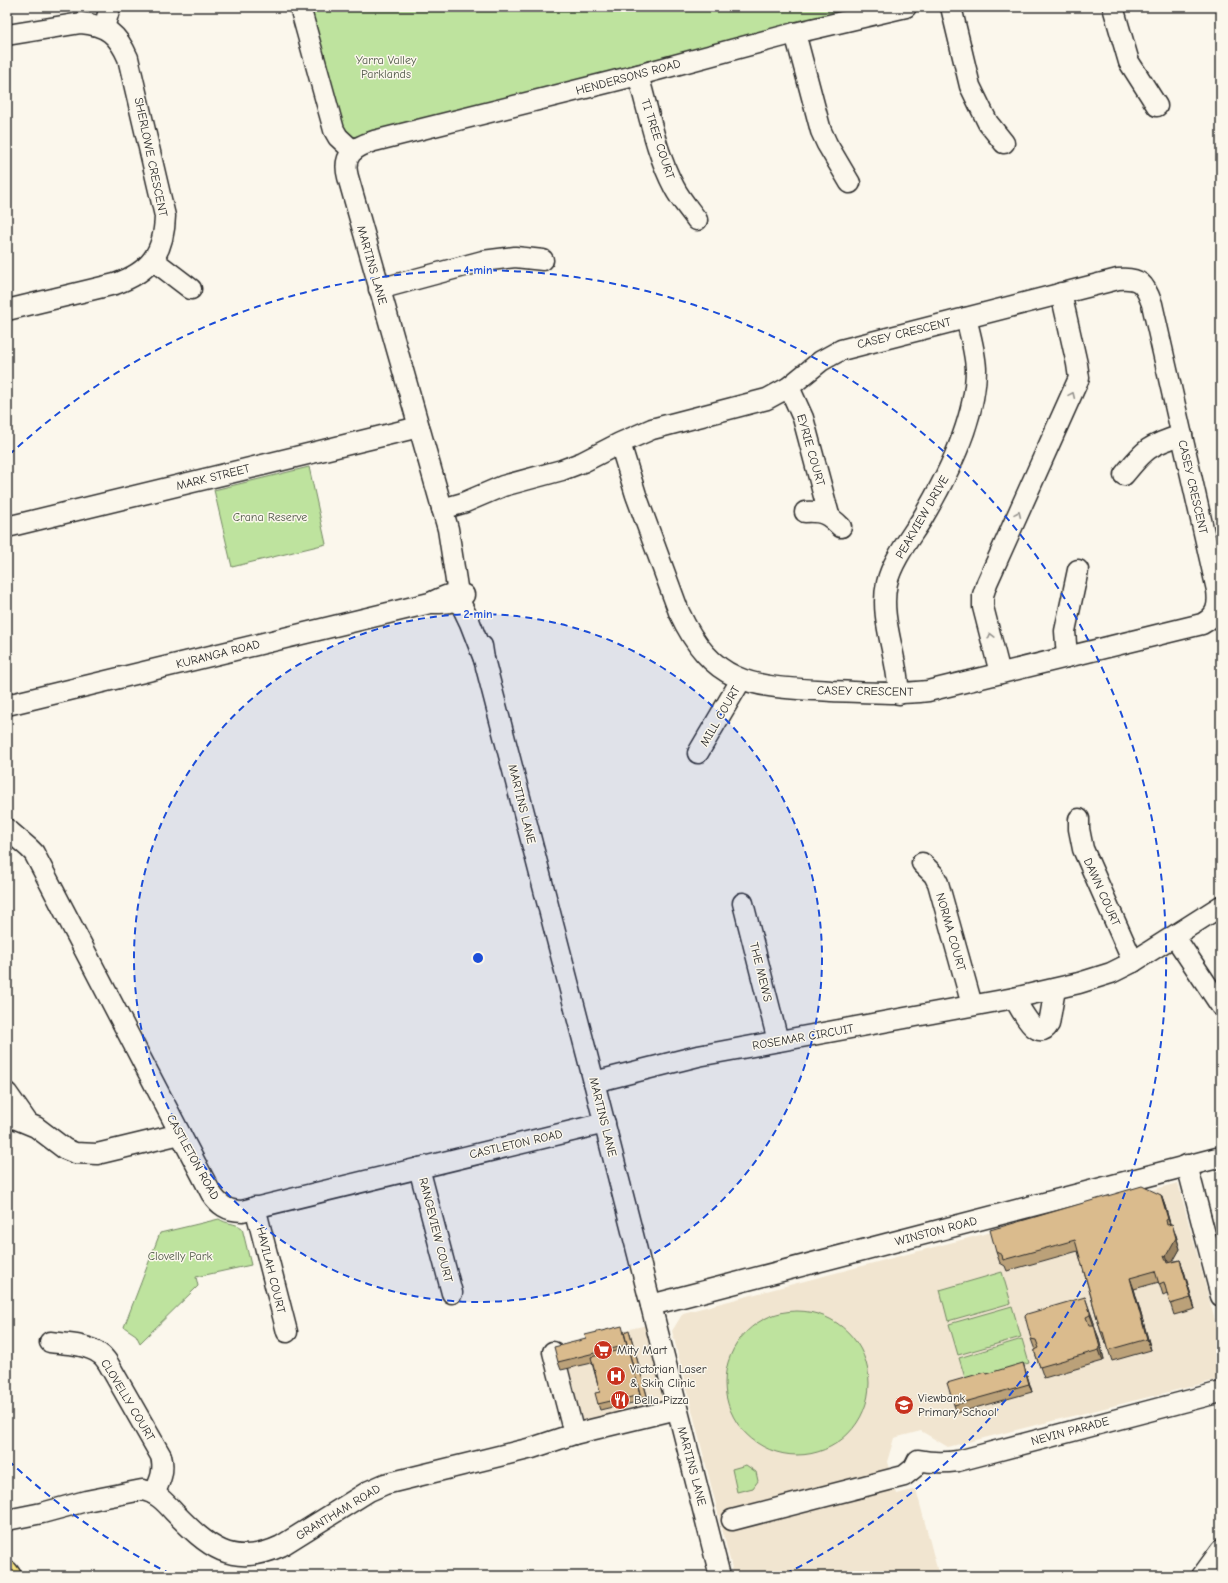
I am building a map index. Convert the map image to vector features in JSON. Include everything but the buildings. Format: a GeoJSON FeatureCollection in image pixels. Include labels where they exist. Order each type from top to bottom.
{"type":"FeatureCollection","features":[{"type":"Feature","properties":{"kind":"main road"},"geometry":{"type":"LineString","coordinates":[[7,1572],[10,1576]]}},
{"type":"Feature","properties":{"kind":"street"},"geometry":{"type":"LineString","coordinates":[[104,28],[110,7]]}},
{"type":"Feature","properties":{"kind":"street"},"geometry":{"type":"LineString","coordinates":[[300,7],[334,130],[338,137],[353,151]]}},
{"type":"Feature","properties":{"kind":"street","name":"HENDERSONS ROAD"},"geometry":{"type":"LineString","coordinates":[[353,151],[364,144],[374,141],[638,76],[795,33],[906,7]]}},
{"type":"Feature","properties":{"kind":"street"},"geometry":{"type":"LineString","coordinates":[[951,7],[970,86],[988,123],[1004,143]]}},
{"type":"Feature","properties":{"kind":"street"},"geometry":{"type":"LineString","coordinates":[[1113,7],[1129,62],[1157,106]]}},
{"type":"Feature","properties":{"kind":"street","name":"SHERLOWE CRESCENT"},"geometry":{"type":"LineString","coordinates":[[7,35],[81,23],[93,24],[114,34],[122,44],[128,58],[166,216],[162,241],[152,260],[143,271],[129,279],[115,284],[9,306]]}},
{"type":"Feature","properties":{"kind":"street"},"geometry":{"type":"LineString","coordinates":[[795,33],[821,131],[850,183]]}},
{"type":"Feature","properties":{"kind":"street","name":"TI TREE COURT"},"geometry":{"type":"LineString","coordinates":[[638,76],[666,171],[675,188],[697,220]]}},
{"type":"Feature","properties":{"kind":"street","name":"MARTINS LANE"},"geometry":{"type":"LineString","coordinates":[[353,151],[346,162],[346,169],[440,502],[464,573],[460,596],[476,614],[484,659],[605,1123],[720,1576]]}},
{"type":"Feature","properties":{"kind":"street"},"geometry":{"type":"LineString","coordinates":[[379,289],[483,260],[515,257],[543,260]]}},
{"type":"Feature","properties":{"kind":"street"},"geometry":{"type":"LineString","coordinates":[[152,260],[191,289]]}},
{"type":"Feature","properties":{"kind":"street","name":"CASEY CRESCENT"},"geometry":{"type":"LineString","coordinates":[[440,502],[463,503],[503,486],[562,470],[583,462],[616,446],[652,429],[758,402],[778,394],[821,361],[841,350],[1061,293],[1122,279],[1134,279],[1142,284],[1152,304],[1217,590],[1218,607],[1212,618],[1202,624],[928,691],[899,694],[767,687],[741,680],[721,669],[708,658],[697,645],[679,612],[636,495],[616,446]]}},
{"type":"Feature","properties":{"kind":"street"},"geometry":{"type":"LineString","coordinates":[[1000,673],[983,607],[983,595],[990,576],[1079,378],[1061,293]]}},
{"type":"Feature","properties":{"kind":"street","name":"PEAKVIEW DRIVE"},"geometry":{"type":"LineString","coordinates":[[899,694],[896,666],[886,616],[885,594],[887,583],[894,566],[942,485],[969,415],[975,385],[976,368],[966,318]]}},
{"type":"Feature","properties":{"kind":"street","name":"EYRIE COURT"},"geometry":{"type":"LineString","coordinates":[[789,387],[803,418],[835,521],[820,512],[806,512]]}},
{"type":"Feature","properties":{"kind":"street","name":"MARK STREET"},"geometry":{"type":"LineString","coordinates":[[7,527],[419,427]]}},
{"type":"Feature","properties":{"kind":"street"},"geometry":{"type":"LineString","coordinates":[[1124,476],[1148,448],[1159,442],[1182,435]]}},
{"type":"Feature","properties":{"kind":"street"},"geometry":{"type":"LineString","coordinates":[[1067,657],[1065,631],[1078,570]]}},
{"type":"Feature","properties":{"kind":"street","name":"KURANGA ROAD"},"geometry":{"type":"LineString","coordinates":[[7,705],[430,603],[447,603],[460,596]]}},
{"type":"Feature","properties":{"kind":"street","name":"MILL COURT"},"geometry":{"type":"LineString","coordinates":[[698,753],[741,680]]}},
{"type":"Feature","properties":{"kind":"street","name":"DAWN COURT"},"geometry":{"type":"LineString","coordinates":[[1079,819],[1079,829],[1083,849],[1133,962]]}},
{"type":"Feature","properties":{"kind":"street","name":"CASTLETON ROAD"},"geometry":{"type":"LineString","coordinates":[[7,829],[34,853],[211,1193],[221,1206],[234,1211],[242,1211],[605,1123]]}},
{"type":"Feature","properties":{"kind":"street","name":"NORMA COURT"},"geometry":{"type":"LineString","coordinates":[[922,863],[934,875],[938,883],[972,1005]]}},
{"type":"Feature","properties":{"kind":"street","name":"THE MEWS"},"geometry":{"type":"LineString","coordinates":[[743,903],[778,1041]]}},
{"type":"Feature","properties":{"kind":"street","name":"ROSEMAR CIRCUIT"},"geometry":{"type":"LineString","coordinates":[[594,1082],[698,1056],[1014,998],[1055,989],[1098,977],[1133,962],[1175,937],[1221,906]]}},
{"type":"Feature","properties":{"kind":"street"},"geometry":{"type":"LineString","coordinates":[[1175,937],[1221,1006]]}},
{"type":"Feature","properties":{"kind":"street"},"geometry":{"type":"LineString","coordinates":[[1014,998],[1032,1027],[1038,1030],[1043,1030],[1047,1029],[1049,1024],[1055,989]]}},
{"type":"Feature","properties":{"kind":"street"},"geometry":{"type":"LineString","coordinates":[[7,1093],[28,1123]]}},
{"type":"Feature","properties":{"kind":"street"},"geometry":{"type":"LineString","coordinates":[[7,1115],[36,1127],[64,1148],[75,1153],[97,1154],[180,1134]]}},
{"type":"Feature","properties":{"kind":"street","name":"WINSTON ROAD"},"geometry":{"type":"LineString","coordinates":[[651,1305],[1221,1157]]}},
{"type":"Feature","properties":{"kind":"street"},"geometry":{"type":"LineString","coordinates":[[1187,1166],[1221,1296]]}},
{"type":"Feature","properties":{"kind":"street","name":"RANGEVIEW COURT"},"geometry":{"type":"LineString","coordinates":[[419,1168],[452,1292]]}},
{"type":"Feature","properties":{"kind":"street","name":"HAVILAH COURT"},"geometry":{"type":"LineString","coordinates":[[255,1208],[287,1332]]}},
{"type":"Feature","properties":{"kind":"street","name":"CLOVELLY COURT"},"geometry":{"type":"LineString","coordinates":[[50,1342],[83,1346],[100,1354],[108,1363],[161,1456],[163,1470],[162,1477],[154,1494]]}},
{"type":"Feature","properties":{"kind":"street"},"geometry":{"type":"LineString","coordinates":[[553,1352],[574,1434]]}},
{"type":"Feature","properties":{"kind":"street","name":"NEVIN PARADE"},"geometry":{"type":"LineString","coordinates":[[732,1520],[904,1476],[914,1468],[918,1460],[942,1463],[958,1461],[1221,1392]]}},
{"type":"Feature","properties":{"kind":"street","name":"GRANTHAM ROAD"},"geometry":{"type":"LineString","coordinates":[[154,1494],[163,1500],[194,1532],[211,1546],[233,1554],[254,1555],[281,1546],[376,1487],[532,1448],[574,1434],[677,1409]]}},
{"type":"Feature","properties":{"kind":"street"},"geometry":{"type":"LineString","coordinates":[[7,1520],[42,1513],[111,1495],[142,1490],[154,1494]]}},
{"type":"Feature","properties":{"kind":"street"},"geometry":{"type":"LineString","coordinates":[[7,1530],[11,1526],[42,1513]]}},
{"type":"Feature","properties":{"kind":"street"},"geometry":{"type":"LineString","coordinates":[[1202,1576],[1221,1550]]}},
{"type":"Feature","properties":{"kind":"shaded area","name":"Viewbank Primary School"},"geometry":{"type":"Polygon","coordinates":[[[1178,1183],[1221,1343],[1221,1379],[948,1447],[921,1431],[894,1438],[887,1462],[897,1494],[916,1489],[939,1576],[734,1576],[672,1331],[683,1313],[1178,1183]]]}},
{"type":"Feature","properties":{"kind":"shaded area"},"geometry":{"type":"Polygon","coordinates":[[[647,1325],[664,1394],[661,1402],[657,1406],[569,1429],[548,1348],[647,1325]]]}},
{"type":"Feature","properties":{"kind":"green space","name":"Yarra Valley Parklands"},"geometry":{"type":"Polygon","coordinates":[[[308,7],[869,7],[353,137],[347,137],[342,132],[308,7]]]}},
{"type":"Feature","properties":{"kind":"green space","name":"Crana Reserve"},"geometry":{"type":"Polygon","coordinates":[[[309,467],[326,544],[232,567],[214,490],[309,467]]]}},
{"type":"Feature","properties":{"kind":"green space","name":"Clovelly Park"},"geometry":{"type":"Polygon","coordinates":[[[219,1219],[242,1228],[251,1265],[196,1277],[198,1286],[140,1343],[136,1335],[124,1327],[160,1233],[219,1219]]]}},
{"type":"Feature","properties":{"kind":"green space"},"geometry":{"type":"Polygon","coordinates":[[[1002,1272],[1011,1303],[948,1321],[940,1290],[1002,1272]]]}},
{"type":"Feature","properties":{"kind":"green space"},"geometry":{"type":"Polygon","coordinates":[[[1012,1306],[1021,1337],[958,1355],[949,1324],[1012,1306]]]}},
{"type":"Feature","properties":{"kind":"green space"},"geometry":{"type":"Polygon","coordinates":[[[797,1311],[818,1314],[837,1323],[848,1332],[857,1343],[866,1362],[869,1383],[866,1404],[857,1423],[848,1434],[837,1443],[818,1452],[797,1455],[776,1452],[757,1443],[746,1434],[737,1423],[728,1404],[725,1383],[728,1362],[737,1343],[746,1332],[757,1323],[776,1314],[797,1311]]]}},
{"type":"Feature","properties":{"kind":"green space"},"geometry":{"type":"Polygon","coordinates":[[[1022,1339],[1029,1363],[966,1381],[959,1358],[1022,1339]]]}},
{"type":"Feature","properties":{"kind":"green space"},"geometry":{"type":"Polygon","coordinates":[[[746,1465],[756,1472],[758,1481],[753,1488],[737,1492],[732,1469],[746,1465]]]}},
{"type":"Feature","properties":{"kind":"place","name":"Mity Mart"},"geometry":{"type":"Point","coordinates":[603,1350]}},
{"type":"Feature","properties":{"kind":"place","name":"Victorian Laser & Skin Clinic"},"geometry":{"type":"Point","coordinates":[616,1376]}},
{"type":"Feature","properties":{"kind":"place","name":"Bella Pizza"},"geometry":{"type":"Point","coordinates":[620,1400]}},
{"type":"Feature","properties":{"kind":"place","name":"Viewbank Primary School"},"geometry":{"type":"Point","coordinates":[904,1405]}}]}
